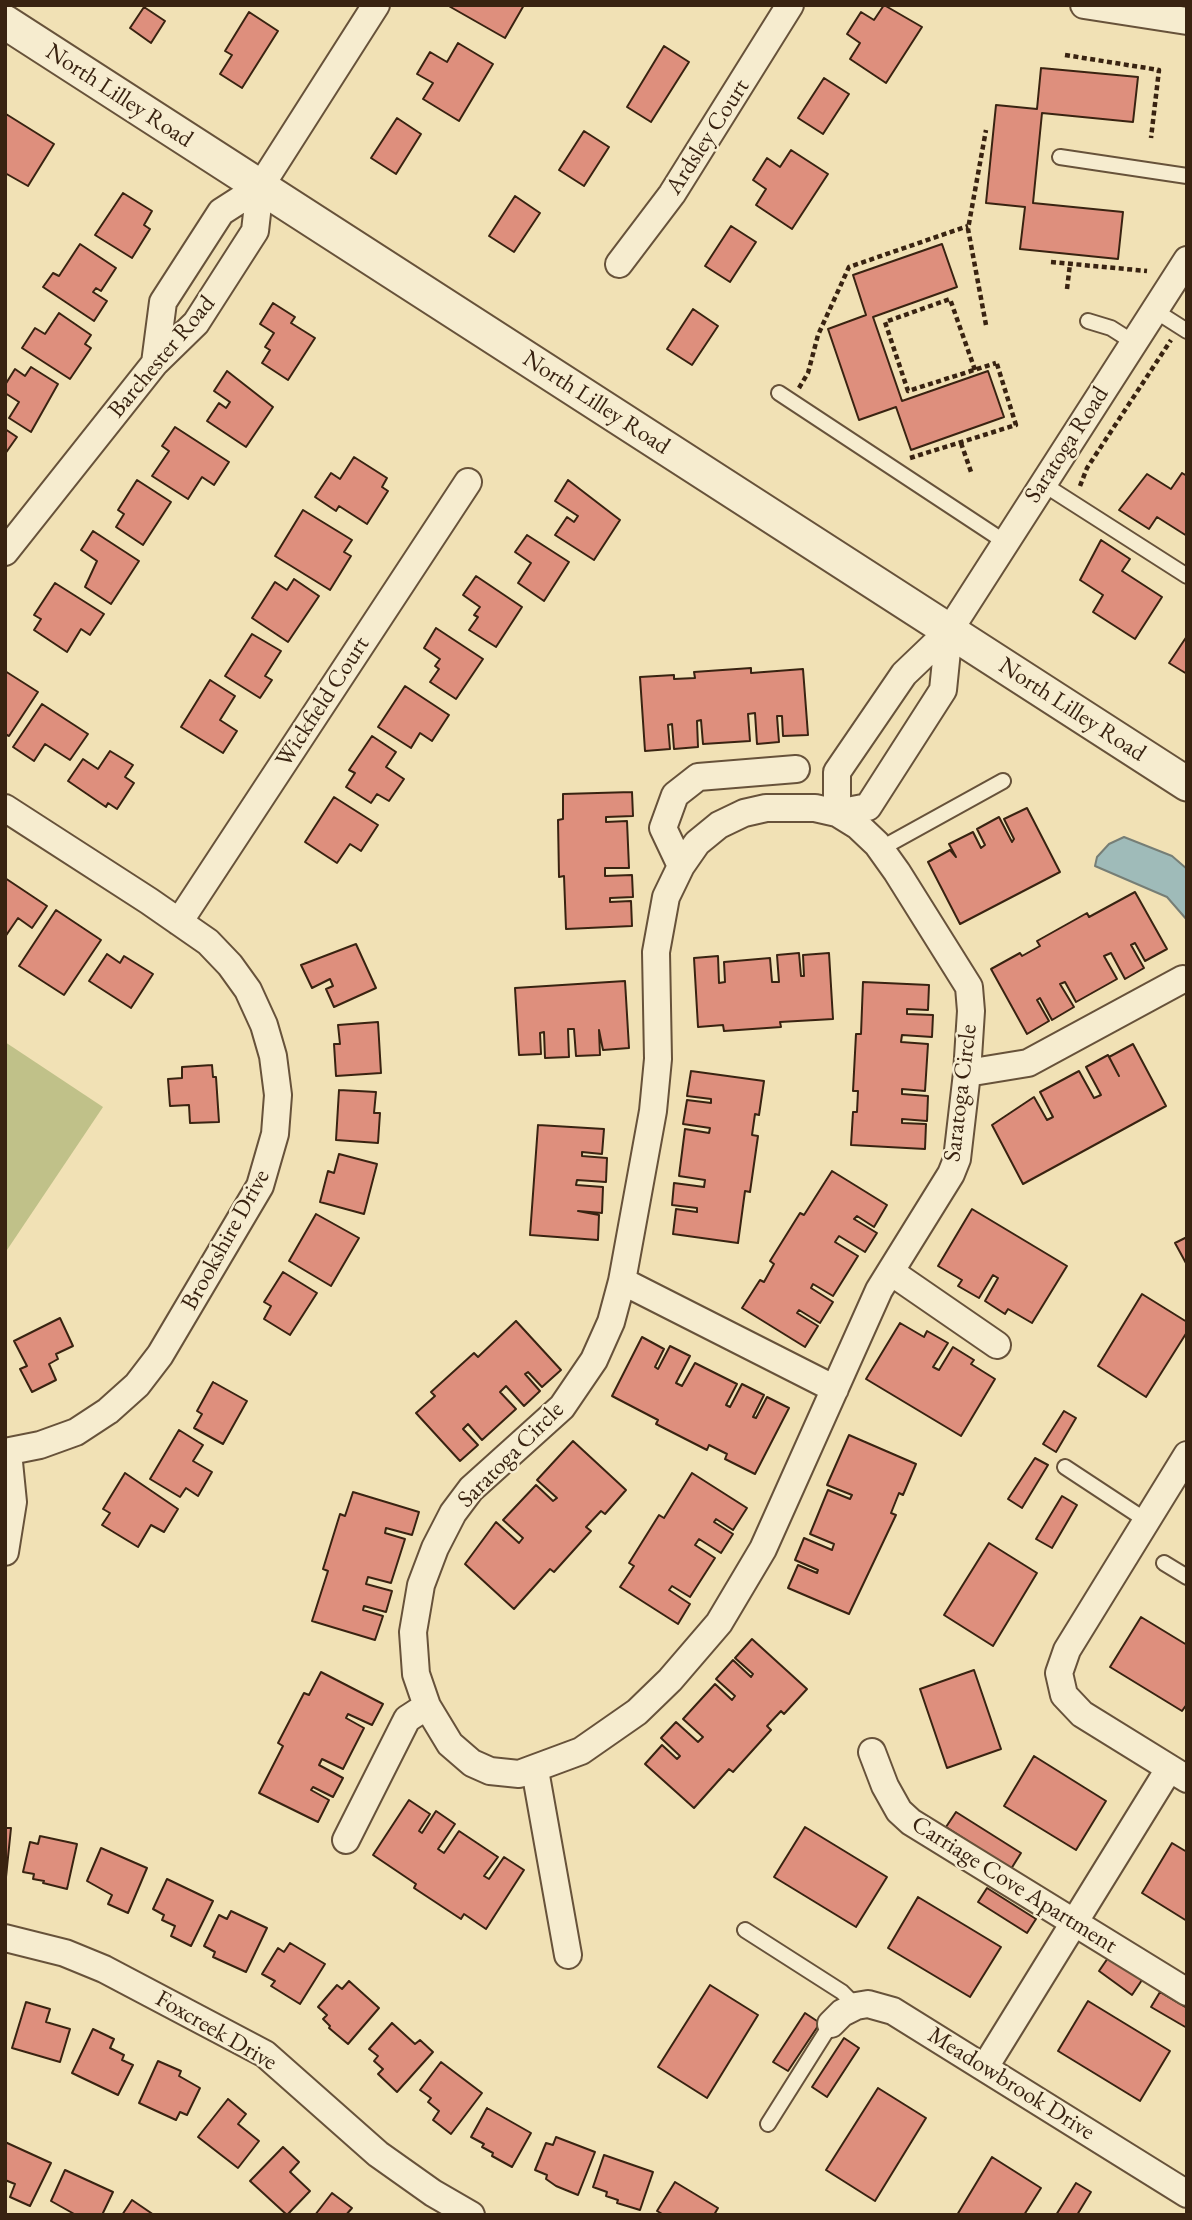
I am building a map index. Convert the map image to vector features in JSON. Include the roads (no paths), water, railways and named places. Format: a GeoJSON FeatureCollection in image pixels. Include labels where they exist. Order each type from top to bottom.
{"type":"FeatureCollection","features":[{"type":"Feature","properties":{"kind":"street","name":"Barchester Road"},"geometry":{"type":"LineString","coordinates":[[5,552],[155,363],[196,323],[255,232],[260,187],[376,5]]}},
{"type":"Feature","properties":{"kind":"street","name":"Ardsley Court"},"geometry":{"type":"LineString","coordinates":[[619,264],[672,194],[790,5]]}},
{"type":"Feature","properties":{"kind":"street"},"geometry":{"type":"LineString","coordinates":[[1084,5],[1187,21]]}},
{"type":"Feature","properties":{"kind":"street","name":"North Lilley Road"},"geometry":{"type":"LineString","coordinates":[[5,22],[1187,784]]}},
{"type":"Feature","properties":{"kind":"street"},"geometry":{"type":"LineString","coordinates":[[155,363],[163,302],[221,212],[260,187]]}},
{"type":"Feature","properties":{"kind":"street","name":"Saratoga Road"},"geometry":{"type":"LineString","coordinates":[[949,631],[1187,260]]}},
{"type":"Feature","properties":{"kind":"street","name":"Wickfield Court"},"geometry":{"type":"LineString","coordinates":[[179,922],[468,482]]}},
{"type":"Feature","properties":{"kind":"street"},"geometry":{"type":"LineString","coordinates":[[837,813],[837,772],[904,674],[949,631]]}},
{"type":"Feature","properties":{"kind":"street","name":"Saratoga Circle"},"geometry":{"type":"LineString","coordinates":[[837,813],[868,807],[936,702],[943,690],[949,631]]}},
{"type":"Feature","properties":{"kind":"street"},"geometry":{"type":"LineString","coordinates":[[681,866],[663,828],[675,795],[698,777],[796,769]]}},
{"type":"Feature","properties":{"kind":"street","name":"Brookshire Drive"},"geometry":{"type":"LineString","coordinates":[[5,808],[208,942],[230,965],[248,990],[264,1025],[273,1056],[278,1094],[275,1134],[268,1164],[246,1214],[160,1355],[137,1385],[108,1411],[76,1432],[40,1445],[7,1452]]}},
{"type":"Feature","properties":{"kind":"street","name":"Saratoga Circle"},"geometry":{"type":"LineString","coordinates":[[766,808],[815,808],[837,813],[858,826],[880,849],[969,987],[971,1011],[967,1073],[954,1167],[891,1272],[845,1360],[835,1389],[763,1549],[719,1623],[670,1680],[637,1712],[581,1751],[535,1770],[504,1774],[472,1763],[450,1744],[427,1706],[416,1674],[413,1632],[421,1585],[435,1548],[453,1513],[471,1489],[562,1407],[581,1382],[611,1322],[622,1281],[654,1098],[658,1059],[658,929],[666,897],[681,866],[697,843],[719,825],[744,813],[766,808]]}},
{"type":"Feature","properties":{"kind":"street"},"geometry":{"type":"LineString","coordinates":[[967,1073],[1028,1063],[1183,979]]}},
{"type":"Feature","properties":{"kind":"street"},"geometry":{"type":"LineString","coordinates":[[891,1272],[997,1345]]}},
{"type":"Feature","properties":{"kind":"street"},"geometry":{"type":"LineString","coordinates":[[622,1281],[835,1389]]}},
{"type":"Feature","properties":{"kind":"street"},"geometry":{"type":"LineString","coordinates":[[5,1552],[13,1502],[7,1452]]}},
{"type":"Feature","properties":{"kind":"street"},"geometry":{"type":"LineString","coordinates":[[985,2067],[1072,1923],[1178,1774],[1082,1714],[1064,1695],[1060,1683],[1062,1663],[1067,1650],[1187,1455]]}},
{"type":"Feature","properties":{"kind":"street"},"geometry":{"type":"LineString","coordinates":[[346,1840],[407,1719],[427,1706]]}},
{"type":"Feature","properties":{"kind":"street","name":"Carriage Cove Apartment"},"geometry":{"type":"LineString","coordinates":[[873,1752],[885,1786],[899,1811],[911,1822],[1187,1992]]}},
{"type":"Feature","properties":{"kind":"street"},"geometry":{"type":"LineString","coordinates":[[535,1770],[569,1955]]}},
{"type":"Feature","properties":{"kind":"street","name":"Foxcreek Drive"},"geometry":{"type":"LineString","coordinates":[[5,1938],[65,1953],[104,1969],[265,2054],[378,2154],[433,2193],[471,2215]]}},
{"type":"Feature","properties":{"kind":"street"},"geometry":{"type":"LineString","coordinates":[[831,2024],[842,2013],[856,2006]]}},
{"type":"Feature","properties":{"kind":"street","name":"Meadowbrook Drive"},"geometry":{"type":"LineString","coordinates":[[856,2006],[876,2006],[893,2011],[1187,2194]]}},
{"type":"Feature","properties":{"kind":"lane"},"geometry":{"type":"LineString","coordinates":[[1060,158],[1187,176]]}},
{"type":"Feature","properties":{"kind":"lane"},"geometry":{"type":"LineString","coordinates":[[1154,310],[1183,329]]}},
{"type":"Feature","properties":{"kind":"lane"},"geometry":{"type":"LineString","coordinates":[[1088,321],[1111,328],[1133,342]]}},
{"type":"Feature","properties":{"kind":"lane"},"geometry":{"type":"LineString","coordinates":[[779,393],[1005,542]]}},
{"type":"Feature","properties":{"kind":"lane"},"geometry":{"type":"LineString","coordinates":[[1043,484],[1187,576]]}},
{"type":"Feature","properties":{"kind":"lane"},"geometry":{"type":"LineString","coordinates":[[880,849],[1003,781]]}},
{"type":"Feature","properties":{"kind":"lane"},"geometry":{"type":"LineString","coordinates":[[1065,1467],[1147,1521]]}},
{"type":"Feature","properties":{"kind":"lane"},"geometry":{"type":"LineString","coordinates":[[1164,1563],[1187,1577]]}},
{"type":"Feature","properties":{"kind":"lane"},"geometry":{"type":"LineString","coordinates":[[745,1930],[842,1992],[856,2006]]}},
{"type":"Feature","properties":{"kind":"lane"},"geometry":{"type":"LineString","coordinates":[[768,2124],[831,2024]]}},
{"type":"Feature","properties":{"kind":"water"},"geometry":{"type":"Polygon","coordinates":[[[1124,837],[1172,856],[1187,869],[1187,920],[1167,897],[1095,866],[1097,857],[1109,844],[1124,837]]]}}]}
